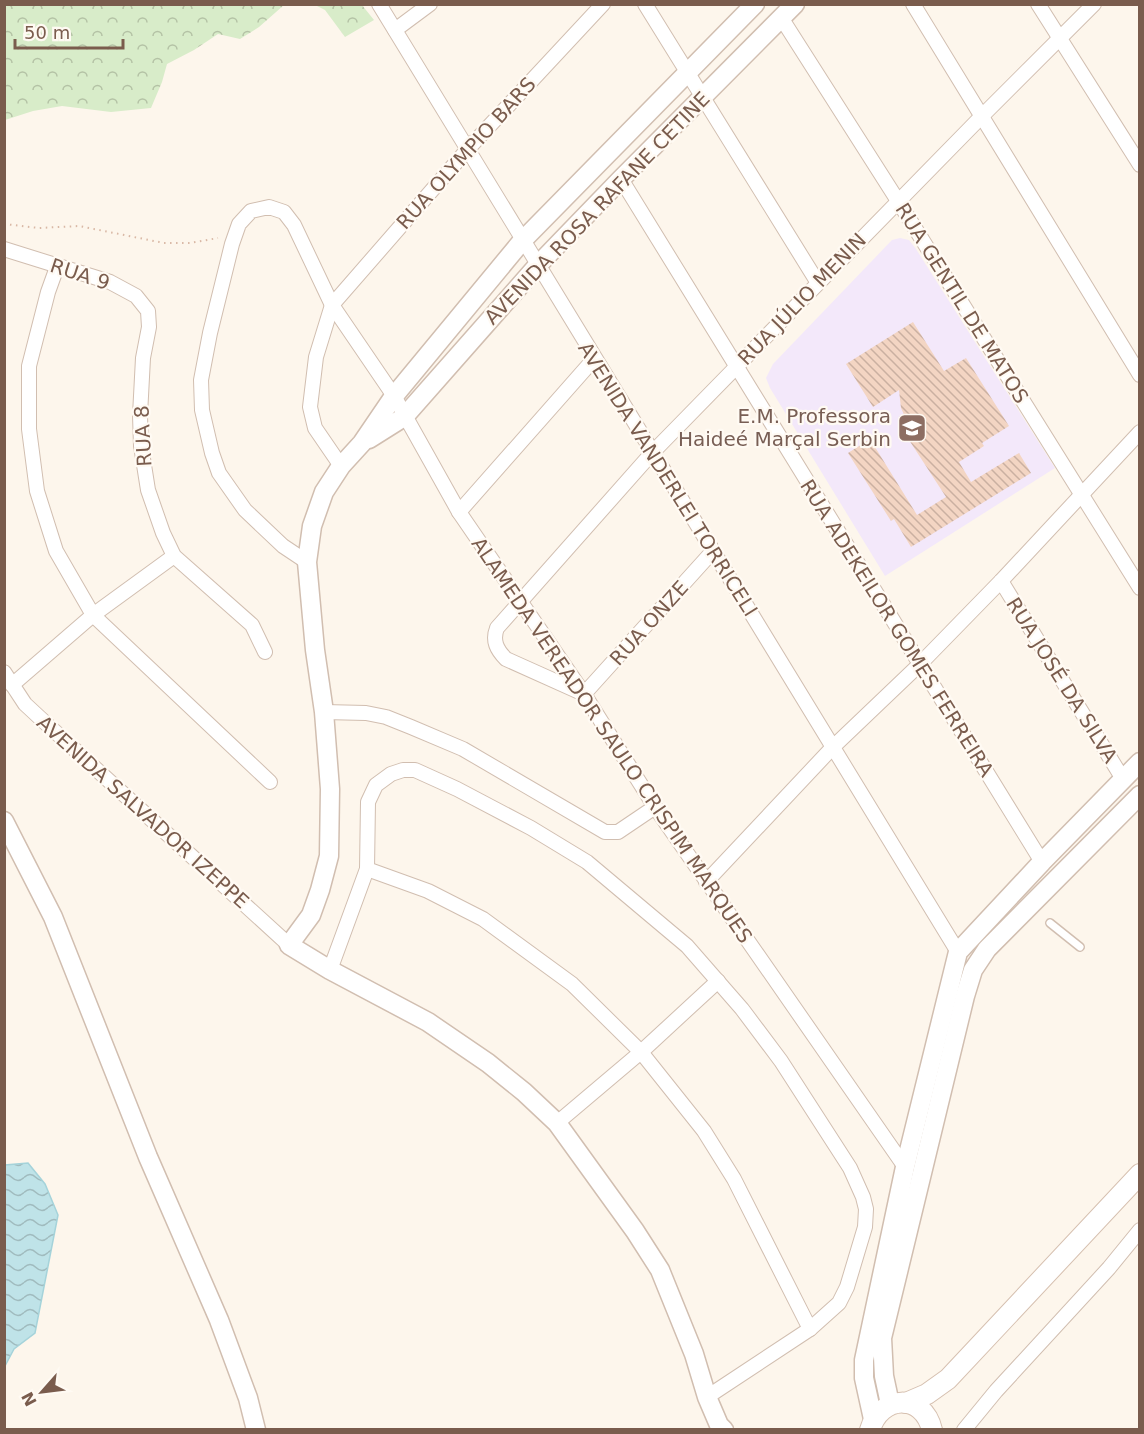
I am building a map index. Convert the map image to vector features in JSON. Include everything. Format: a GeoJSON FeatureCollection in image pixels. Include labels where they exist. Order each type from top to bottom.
{"type":"FeatureCollection","features":[{"type":"Feature","properties":{"kind":"main road"},"geometry":{"type":"LineString","coordinates":[[872,1424],[880,1410],[927,1394],[948,1379],[1140,1174]]}},
{"type":"Feature","properties":{"kind":"main road"},"geometry":{"type":"LineString","coordinates":[[932,1430],[948,1379]]}},
{"type":"Feature","properties":{"kind":"main road"},"geometry":{"type":"LineString","coordinates":[[898,1403],[916,1406],[924,1413],[932,1430]]}},
{"type":"Feature","properties":{"kind":"street","name":"AVENIDA VANDERLEI TORRICELI"},"geometry":{"type":"LineString","coordinates":[[379,4],[958,952]]}},
{"type":"Feature","properties":{"kind":"street"},"geometry":{"type":"LineString","coordinates":[[395,30],[430,4]]}},
{"type":"Feature","properties":{"kind":"street","name":"RUA OLYMPIO BARS"},"geometry":{"type":"LineString","coordinates":[[332,305],[467,150],[603,4]]}},
{"type":"Feature","properties":{"kind":"street"},"geometry":{"type":"LineString","coordinates":[[645,4],[818,283]]}},
{"type":"Feature","properties":{"kind":"street","name":"AVENIDA ROSA RAFANE CETINE"},"geometry":{"type":"LineString","coordinates":[[362,443],[394,396],[522,241],[755,4]]}},
{"type":"Feature","properties":{"kind":"street","name":"AVENIDA ROSA RAFANE CETINE"},"geometry":{"type":"LineString","coordinates":[[362,443],[404,417],[538,265],[795,4]]}},
{"type":"Feature","properties":{"kind":"street"},"geometry":{"type":"LineString","coordinates":[[913,4],[1140,375]]}},
{"type":"Feature","properties":{"kind":"street"},"geometry":{"type":"LineString","coordinates":[[1038,4],[1140,165]]}},
{"type":"Feature","properties":{"kind":"street","name":"RUA JÚLIO MENIN"},"geometry":{"type":"LineString","coordinates":[[584,694],[506,658],[495,644],[497,628],[652,453],[1094,4]]}},
{"type":"Feature","properties":{"kind":"street","name":"RUA GENTIL DE MATOS"},"geometry":{"type":"LineString","coordinates":[[782,19],[1140,588]]}},
{"type":"Feature","properties":{"kind":"street","name":"RUA ADEKEILOR GOMES FERREIRA"},"geometry":{"type":"LineString","coordinates":[[621,179],[1042,862]]}},
{"type":"Feature","properties":{"kind":"street","name":"ALAMEDA VEREADOR SAULO CRISPIM MARQUES"},"geometry":{"type":"LineString","coordinates":[[308,562],[283,546],[245,510],[219,473],[202,410],[201,380],[210,333],[239,224],[251,211],[269,207],[284,212],[294,225],[332,305],[394,396],[459,512],[584,694],[655,807],[706,882],[905,1167]]}},
{"type":"Feature","properties":{"kind":"street","name":"RUA 9"},"geometry":{"type":"LineString","coordinates":[[4,249],[110,282],[136,296],[148,311]]}},
{"type":"Feature","properties":{"kind":"street"},"geometry":{"type":"LineString","coordinates":[[57,267],[48,292],[30,366],[29,429],[37,491],[56,551],[93,615],[270,782]]}},
{"type":"Feature","properties":{"kind":"street"},"geometry":{"type":"LineString","coordinates":[[332,305],[316,357],[310,407],[315,428],[341,466]]}},
{"type":"Feature","properties":{"kind":"street","name":"RUA 8"},"geometry":{"type":"LineString","coordinates":[[148,311],[149,327],[143,358],[141,446],[147,490],[174,556],[252,625],[265,652]]}},
{"type":"Feature","properties":{"kind":"street"},"geometry":{"type":"LineString","coordinates":[[459,512],[594,359]]}},
{"type":"Feature","properties":{"kind":"street"},"geometry":{"type":"LineString","coordinates":[[706,882],[833,747],[920,664],[1001,581],[1140,432]]}},
{"type":"Feature","properties":{"kind":"street"},"geometry":{"type":"LineString","coordinates":[[362,443],[341,466],[324,492],[312,526],[308,562],[330,789],[329,856],[311,915],[289,945],[330,970],[428,1022],[488,1063],[557,1123],[635,1231],[660,1270],[694,1354],[707,1397],[719,1425],[724,1430]]}},
{"type":"Feature","properties":{"kind":"street","name":"RUA ONZE"},"geometry":{"type":"LineString","coordinates":[[584,694],[713,551]]}},
{"type":"Feature","properties":{"kind":"street"},"geometry":{"type":"LineString","coordinates":[[12,685],[93,615],[174,556]]}},
{"type":"Feature","properties":{"kind":"street","name":"RUA JOSÉ DA SILVA"},"geometry":{"type":"LineString","coordinates":[[1001,581],[1124,779]]}},
{"type":"Feature","properties":{"kind":"street","name":"AVENIDA SALVADOR IZEPPE"},"geometry":{"type":"LineString","coordinates":[[4,672],[26,704],[39,717],[289,945]]}},
{"type":"Feature","properties":{"kind":"street"},"geometry":{"type":"LineString","coordinates":[[324,712],[366,713],[386,717],[463,749],[605,832],[618,832],[655,807]]}},
{"type":"Feature","properties":{"kind":"street"},"geometry":{"type":"LineString","coordinates":[[872,1424],[864,1378],[864,1359],[905,1167],[958,952],[1140,762]]}},
{"type":"Feature","properties":{"kind":"street"},"geometry":{"type":"LineString","coordinates":[[330,970],[367,869],[368,802],[376,785],[390,774],[403,770],[415,770],[531,828],[587,862],[687,946],[718,981],[781,1061],[850,1168],[866,1209],[865,1227],[847,1287],[839,1303],[810,1329],[707,1397]]}},
{"type":"Feature","properties":{"kind":"street"},"geometry":{"type":"LineString","coordinates":[[898,1403],[884,1376],[882,1338],[919,1193],[964,996],[973,970],[987,948],[1140,795]]}},
{"type":"Feature","properties":{"kind":"street"},"geometry":{"type":"LineString","coordinates":[[4,821],[53,917],[148,1157],[219,1320],[248,1398],[256,1430]]}},
{"type":"Feature","properties":{"kind":"street"},"geometry":{"type":"LineString","coordinates":[[367,869],[428,891],[483,919],[572,984],[641,1052],[705,1131],[735,1179],[810,1329]]}},
{"type":"Feature","properties":{"kind":"street"},"geometry":{"type":"LineString","coordinates":[[958,952],[965,964],[973,970]]}},
{"type":"Feature","properties":{"kind":"street"},"geometry":{"type":"LineString","coordinates":[[557,1123],[641,1052],[718,981]]}},
{"type":"Feature","properties":{"kind":"street"},"geometry":{"type":"LineString","coordinates":[[964,1430],[996,1391],[1109,1268],[1140,1230]]}},
{"type":"Feature","properties":{"kind":"lane"},"geometry":{"type":"LineString","coordinates":[[1050,922],[1080,947]]}},
{"type":"Feature","properties":{"kind":"path"},"geometry":{"type":"LineString","coordinates":[[4,224],[39,228],[79,226],[164,243],[190,243],[236,235]]}},
{"type":"Feature","properties":{"kind":"shaded area","name":"E.M. Professora Haideé Marçal Serbin"},"geometry":{"type":"Polygon","coordinates":[[[900,238],[909,240],[916,249],[1055,468],[885,576],[766,378],[773,364],[892,240],[900,238]]]}},
{"type":"Feature","properties":{"kind":"green space"},"geometry":{"type":"Polygon","coordinates":[[[5,4],[284,5],[259,27],[240,39],[218,34],[167,64],[151,108],[111,112],[62,106],[33,111],[5,120],[5,4]]]}},
{"type":"Feature","properties":{"kind":"green space"},"geometry":{"type":"Polygon","coordinates":[[[315,5],[362,5],[374,20],[345,37],[325,10],[315,5]]]}},
{"type":"Feature","properties":{"kind":"water"},"geometry":{"type":"Polygon","coordinates":[[[28,1163],[45,1184],[58,1215],[35,1333],[14,1349],[5,1366],[5,1165],[28,1163]]]}},
{"type":"Feature","properties":{"kind":"building"},"geometry":{"type":"Polygon","coordinates":[[[913,322],[944,371],[966,358],[1009,426],[982,443],[984,446],[959,462],[971,482],[1019,453],[1031,473],[911,547],[894,519],[891,521],[848,453],[870,439],[917,515],[946,497],[898,423],[906,419],[901,408],[899,390],[873,407],[846,364],[913,322]]]}},
{"type":"Feature","properties":{"kind":"place","name":"E.M. Professora Haideé Marçal Serbin"},"geometry":{"type":"Point","coordinates":[912,428]}}]}
